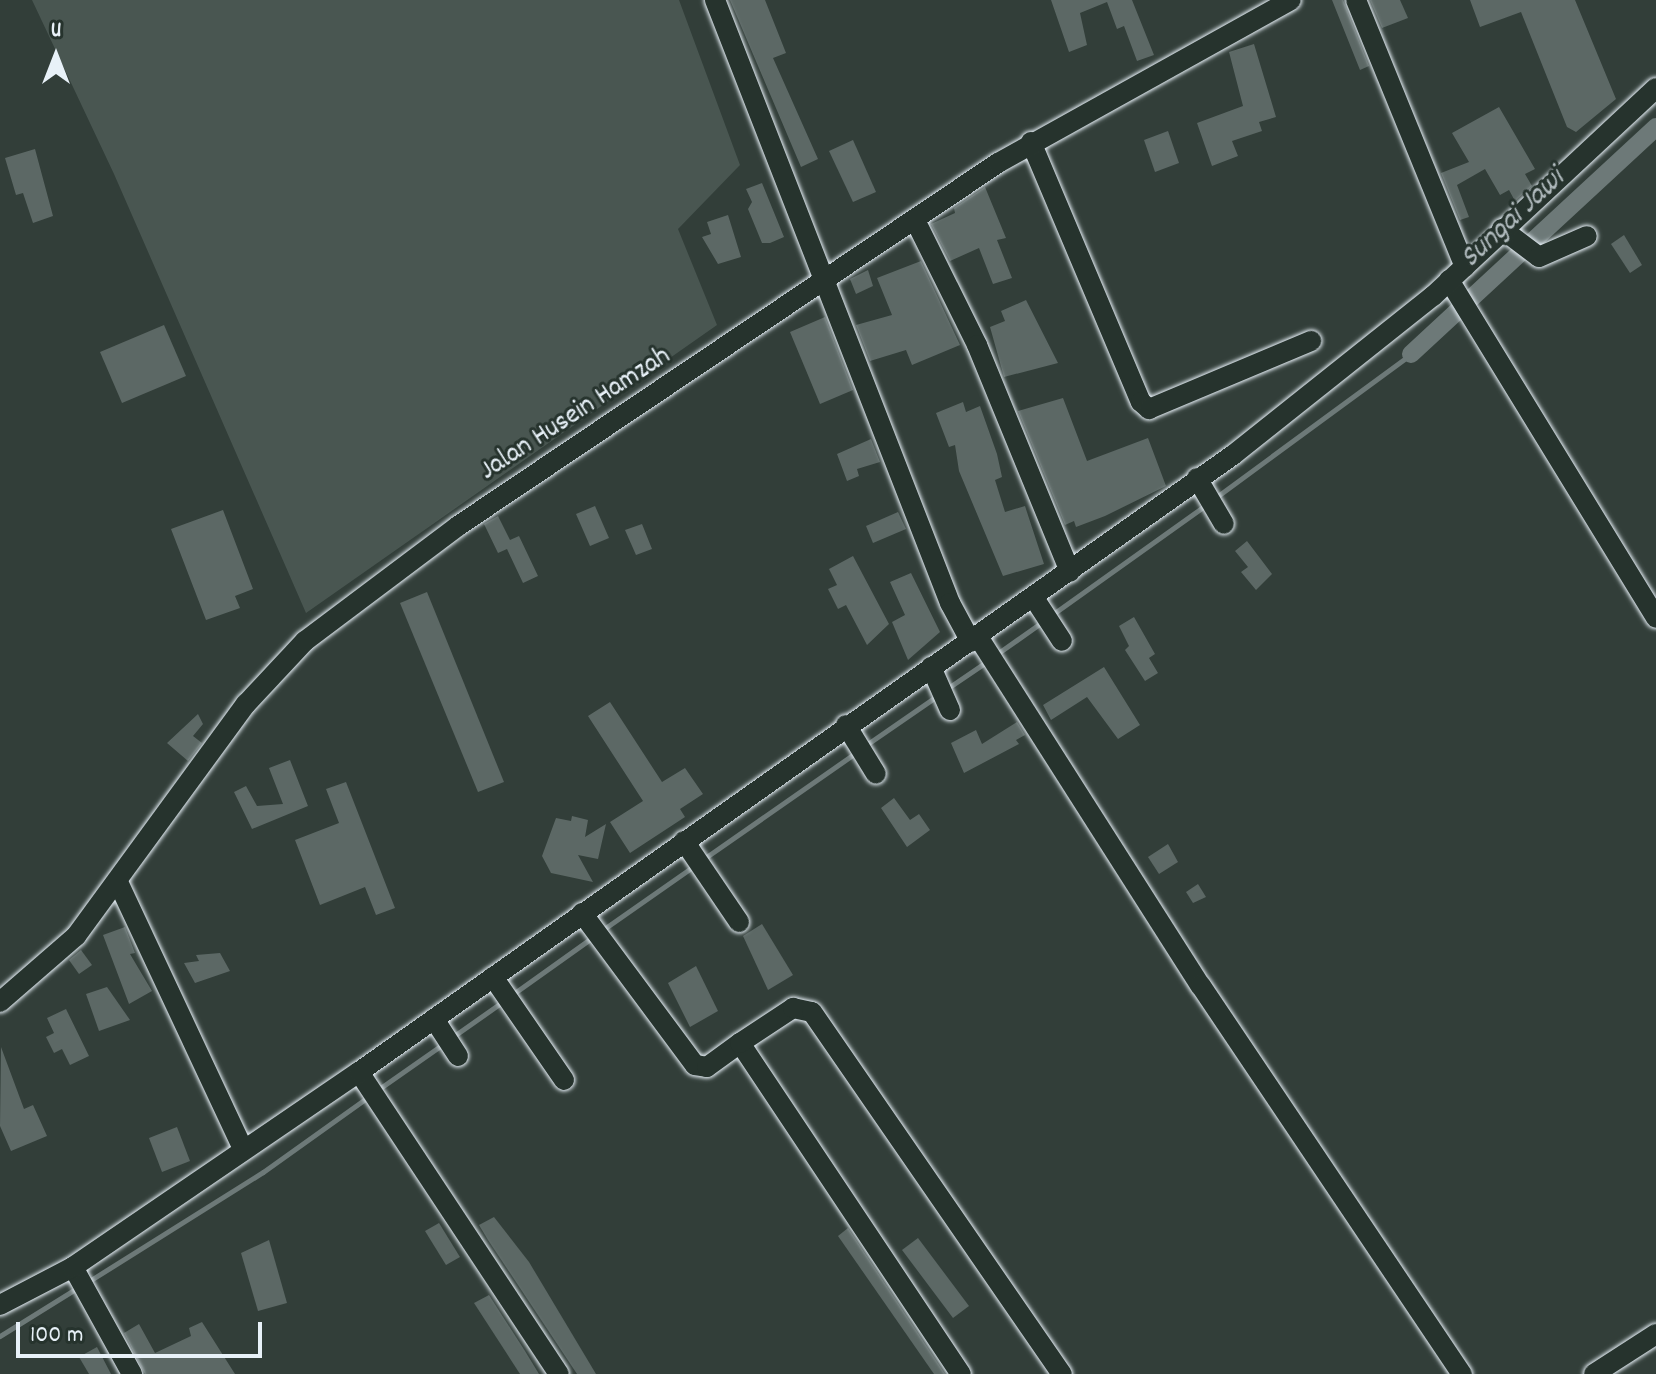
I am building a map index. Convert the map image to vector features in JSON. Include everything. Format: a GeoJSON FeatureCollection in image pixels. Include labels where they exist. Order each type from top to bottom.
{"type":"FeatureCollection","features":[{"type":"Feature","properties":{"kind":"street"},"geometry":{"type":"LineString","coordinates":[[715,0],[950,603],[1462,1374]]}},
{"type":"Feature","properties":{"kind":"street","name":"Jalan Husein Hamzah"},"geometry":{"type":"LineString","coordinates":[[0,1002],[76,936],[246,704],[305,641],[458,526],[1031,142],[1291,0]]}},
{"type":"Feature","properties":{"kind":"street"},"geometry":{"type":"LineString","coordinates":[[1356,0],[1471,312],[1656,618]]}},
{"type":"Feature","properties":{"kind":"street"},"geometry":{"type":"LineString","coordinates":[[0,1305],[74,1267],[243,1149],[437,1025],[848,728],[1038,602],[1070,572],[1200,482],[1341,373],[1456,278],[1509,232],[1656,88]]}},
{"type":"Feature","properties":{"kind":"street"},"geometry":{"type":"LineString","coordinates":[[1031,142],[1141,402],[1149,409],[1311,341]]}},
{"type":"Feature","properties":{"kind":"street"},"geometry":{"type":"LineString","coordinates":[[915,220],[977,345],[1070,572]]}},
{"type":"Feature","properties":{"kind":"street"},"geometry":{"type":"LineString","coordinates":[[1509,232],[1539,257],[1587,236]]}},
{"type":"Feature","properties":{"kind":"street"},"geometry":{"type":"LineString","coordinates":[[1200,482],[1221,519]]}},
{"type":"Feature","properties":{"kind":"street"},"geometry":{"type":"LineString","coordinates":[[1038,602],[1059,637]]}},
{"type":"Feature","properties":{"kind":"street"},"geometry":{"type":"LineString","coordinates":[[932,670],[948,705]]}},
{"type":"Feature","properties":{"kind":"street"},"geometry":{"type":"LineString","coordinates":[[848,728],[874,770]]}},
{"type":"Feature","properties":{"kind":"street"},"geometry":{"type":"LineString","coordinates":[[687,845],[712,877],[739,922]]}},
{"type":"Feature","properties":{"kind":"street"},"geometry":{"type":"LineString","coordinates":[[118,882],[243,1149]]}},
{"type":"Feature","properties":{"kind":"street"},"geometry":{"type":"LineString","coordinates":[[586,918],[699,1068],[793,1008],[812,1012],[1062,1374]]}},
{"type":"Feature","properties":{"kind":"street"},"geometry":{"type":"LineString","coordinates":[[495,981],[564,1080]]}},
{"type":"Feature","properties":{"kind":"street"},"geometry":{"type":"LineString","coordinates":[[437,1025],[458,1056]]}},
{"type":"Feature","properties":{"kind":"street"},"geometry":{"type":"LineString","coordinates":[[740,1043],[961,1374]]}},
{"type":"Feature","properties":{"kind":"street"},"geometry":{"type":"LineString","coordinates":[[359,1073],[559,1374]]}},
{"type":"Feature","properties":{"kind":"street"},"geometry":{"type":"LineString","coordinates":[[74,1267],[132,1374]]}},
{"type":"Feature","properties":{"kind":"street"},"geometry":{"type":"LineString","coordinates":[[1594,1374],[1656,1334]]}},
{"type":"Feature","properties":{"kind":"shaded area"},"geometry":{"type":"Polygon","coordinates":[[[32,0],[679,0],[740,165],[678,229],[717,325],[306,613],[114,174],[32,0]]]}},
{"type":"Feature","properties":{"kind":"building"},"geometry":{"type":"Polygon","coordinates":[[[730,0],[765,0],[786,53],[773,58],[818,159],[801,167],[730,0]]]}},
{"type":"Feature","properties":{"kind":"building"},"geometry":{"type":"Polygon","coordinates":[[[1051,0],[1132,0],[1154,55],[1137,61],[1124,26],[1117,29],[1107,2],[1080,13],[1087,45],[1069,52],[1051,0]]]}},
{"type":"Feature","properties":{"kind":"building"},"geometry":{"type":"Polygon","coordinates":[[[1332,0],[1343,0],[1369,66],[1360,70],[1332,0]]]}},
{"type":"Feature","properties":{"kind":"building"},"geometry":{"type":"Polygon","coordinates":[[[1370,0],[1400,0],[1408,18],[1382,28],[1370,0]]]}},
{"type":"Feature","properties":{"kind":"building"},"geometry":{"type":"Polygon","coordinates":[[[1470,0],[1575,0],[1616,99],[1576,132],[1567,127],[1521,12],[1480,27],[1470,0]]]}},
{"type":"Feature","properties":{"kind":"building"},"geometry":{"type":"Polygon","coordinates":[[[1254,44],[1276,117],[1259,122],[1262,131],[1232,141],[1238,156],[1212,166],[1197,123],[1243,106],[1229,52],[1254,44]]]}},
{"type":"Feature","properties":{"kind":"building"},"geometry":{"type":"Polygon","coordinates":[[[1499,107],[1535,169],[1525,174],[1532,186],[1515,201],[1509,190],[1500,195],[1485,169],[1457,185],[1469,217],[1460,220],[1441,173],[1469,162],[1452,133],[1499,107]]]}},
{"type":"Feature","properties":{"kind":"building"},"geometry":{"type":"Polygon","coordinates":[[[1168,131],[1179,163],[1155,172],[1144,140],[1168,131]]]}},
{"type":"Feature","properties":{"kind":"building"},"geometry":{"type":"Polygon","coordinates":[[[853,140],[876,192],[853,202],[829,151],[853,140]]]}},
{"type":"Feature","properties":{"kind":"building"},"geometry":{"type":"Polygon","coordinates":[[[35,149],[53,216],[33,223],[23,193],[16,195],[5,158],[35,149]]]}},
{"type":"Feature","properties":{"kind":"building"},"geometry":{"type":"Polygon","coordinates":[[[762,183],[784,237],[770,243],[762,243],[748,209],[752,202],[746,189],[762,183]]]}},
{"type":"Feature","properties":{"kind":"building"},"geometry":{"type":"Polygon","coordinates":[[[985,187],[1006,238],[997,240],[1012,278],[993,284],[979,248],[950,261],[931,224],[955,213],[954,208],[985,187]]]}},
{"type":"Feature","properties":{"kind":"building"},"geometry":{"type":"Polygon","coordinates":[[[728,215],[741,257],[718,264],[702,237],[711,234],[707,222],[728,215]]]}},
{"type":"Feature","properties":{"kind":"building"},"geometry":{"type":"Polygon","coordinates":[[[1624,235],[1642,265],[1630,273],[1611,244],[1624,235]]]}},
{"type":"Feature","properties":{"kind":"building"},"geometry":{"type":"Polygon","coordinates":[[[921,261],[960,345],[912,365],[906,350],[870,361],[856,325],[892,315],[877,278],[921,261]]]}},
{"type":"Feature","properties":{"kind":"building"},"geometry":{"type":"Polygon","coordinates":[[[868,270],[873,286],[856,294],[850,279],[868,270]]]}},
{"type":"Feature","properties":{"kind":"building"},"geometry":{"type":"Polygon","coordinates":[[[1026,300],[1058,363],[1004,377],[990,327],[1005,321],[1001,311],[1026,300]]]}},
{"type":"Feature","properties":{"kind":"building"},"geometry":{"type":"Polygon","coordinates":[[[825,317],[853,390],[820,404],[790,332],[825,317]]]}},
{"type":"Feature","properties":{"kind":"building"},"geometry":{"type":"Polygon","coordinates":[[[164,325],[186,376],[122,403],[100,352],[164,325]]]}},
{"type":"Feature","properties":{"kind":"building"},"geometry":{"type":"Polygon","coordinates":[[[1063,398],[1087,461],[1148,438],[1166,486],[1105,516],[1076,527],[1074,521],[1065,525],[1018,411],[1063,398]]]}},
{"type":"Feature","properties":{"kind":"building"},"geometry":{"type":"Polygon","coordinates":[[[963,402],[966,412],[980,406],[997,454],[1002,477],[995,480],[1005,512],[1025,506],[1044,564],[1003,576],[959,471],[955,445],[949,447],[936,413],[963,402]]]}},
{"type":"Feature","properties":{"kind":"building"},"geometry":{"type":"Polygon","coordinates":[[[871,439],[880,462],[857,469],[859,476],[847,481],[837,454],[871,439]]]}},
{"type":"Feature","properties":{"kind":"building"},"geometry":{"type":"Polygon","coordinates":[[[595,506],[609,538],[590,546],[576,514],[595,506]]]}},
{"type":"Feature","properties":{"kind":"building"},"geometry":{"type":"Polygon","coordinates":[[[223,510],[253,589],[235,596],[240,608],[206,620],[171,529],[223,510]]]}},
{"type":"Feature","properties":{"kind":"building"},"geometry":{"type":"Polygon","coordinates":[[[898,512],[906,529],[873,543],[866,526],[898,512]]]}},
{"type":"Feature","properties":{"kind":"building"},"geometry":{"type":"Polygon","coordinates":[[[498,516],[510,540],[519,536],[538,576],[523,583],[507,549],[498,553],[484,524],[498,516]]]}},
{"type":"Feature","properties":{"kind":"building"},"geometry":{"type":"Polygon","coordinates":[[[642,524],[652,549],[636,555],[625,530],[642,524]]]}},
{"type":"Feature","properties":{"kind":"building"},"geometry":{"type":"Polygon","coordinates":[[[1247,541],[1272,574],[1256,590],[1241,572],[1248,567],[1235,551],[1247,541]]]}},
{"type":"Feature","properties":{"kind":"building"},"geometry":{"type":"Polygon","coordinates":[[[853,556],[889,624],[867,645],[846,605],[838,609],[828,589],[837,585],[829,569],[853,556]]]}},
{"type":"Feature","properties":{"kind":"building"},"geometry":{"type":"Polygon","coordinates":[[[911,573],[940,632],[908,660],[892,622],[905,615],[890,582],[911,573]]]}},
{"type":"Feature","properties":{"kind":"building"},"geometry":{"type":"Polygon","coordinates":[[[427,592],[504,782],[478,792],[400,603],[427,592]]]}},
{"type":"Feature","properties":{"kind":"building"},"geometry":{"type":"Polygon","coordinates":[[[1134,617],[1155,654],[1149,658],[1158,673],[1145,681],[1125,650],[1129,646],[1119,626],[1134,617]]]}},
{"type":"Feature","properties":{"kind":"building"},"geometry":{"type":"Polygon","coordinates":[[[1104,667],[1140,725],[1118,739],[1087,697],[1051,720],[1043,705],[1104,667]]]}},
{"type":"Feature","properties":{"kind":"building"},"geometry":{"type":"Polygon","coordinates":[[[610,702],[662,782],[685,768],[703,794],[680,809],[685,817],[630,853],[610,822],[643,801],[588,716],[610,702]]]}},
{"type":"Feature","properties":{"kind":"building"},"geometry":{"type":"Polygon","coordinates":[[[198,714],[203,724],[193,736],[202,743],[188,761],[167,743],[198,714]]]}},
{"type":"Feature","properties":{"kind":"building"},"geometry":{"type":"Polygon","coordinates":[[[1017,722],[1025,735],[1016,740],[1019,744],[964,773],[951,743],[976,730],[982,744],[1017,722]]]}},
{"type":"Feature","properties":{"kind":"building"},"geometry":{"type":"Polygon","coordinates":[[[290,760],[308,806],[252,829],[234,792],[246,786],[257,806],[283,804],[269,768],[290,760]]]}},
{"type":"Feature","properties":{"kind":"building"},"geometry":{"type":"Polygon","coordinates":[[[346,782],[395,908],[376,915],[365,887],[320,905],[295,840],[339,823],[326,789],[346,782]]]}},
{"type":"Feature","properties":{"kind":"building"},"geometry":{"type":"Polygon","coordinates":[[[894,798],[910,820],[919,814],[930,830],[907,847],[881,808],[894,798]]]}},
{"type":"Feature","properties":{"kind":"building"},"geometry":{"type":"Polygon","coordinates":[[[572,816],[588,820],[585,837],[606,824],[598,859],[578,855],[593,882],[551,873],[542,856],[556,818],[571,821],[572,816]]]}},
{"type":"Feature","properties":{"kind":"building"},"geometry":{"type":"Polygon","coordinates":[[[1168,844],[1178,862],[1159,874],[1148,857],[1168,844]]]}},
{"type":"Feature","properties":{"kind":"building"},"geometry":{"type":"Polygon","coordinates":[[[1198,884],[1206,897],[1193,903],[1186,892],[1198,884]]]}},
{"type":"Feature","properties":{"kind":"building"},"geometry":{"type":"Polygon","coordinates":[[[762,924],[793,975],[768,990],[743,936],[762,924]]]}},
{"type":"Feature","properties":{"kind":"building"},"geometry":{"type":"Polygon","coordinates":[[[125,927],[135,953],[130,954],[152,991],[129,1004],[103,935],[125,927]]]}},
{"type":"Feature","properties":{"kind":"building"},"geometry":{"type":"Polygon","coordinates":[[[81,950],[92,965],[79,974],[69,960],[81,950]]]}},
{"type":"Feature","properties":{"kind":"building"},"geometry":{"type":"Polygon","coordinates":[[[220,953],[230,971],[195,983],[184,963],[199,961],[196,955],[220,953]]]}},
{"type":"Feature","properties":{"kind":"building"},"geometry":{"type":"Polygon","coordinates":[[[696,966],[718,1011],[690,1027],[668,983],[696,966]]]}},
{"type":"Feature","properties":{"kind":"building"},"geometry":{"type":"Polygon","coordinates":[[[107,987],[130,1020],[99,1031],[86,994],[107,987]]]}},
{"type":"Feature","properties":{"kind":"building"},"geometry":{"type":"Polygon","coordinates":[[[66,1009],[89,1056],[70,1065],[62,1049],[54,1053],[46,1037],[54,1033],[47,1018],[66,1009]]]}},
{"type":"Feature","properties":{"kind":"building"},"geometry":{"type":"Polygon","coordinates":[[[1,1047],[24,1109],[33,1105],[47,1136],[11,1151],[0,1126],[1,1047]]]}},
{"type":"Feature","properties":{"kind":"building"},"geometry":{"type":"Polygon","coordinates":[[[177,1127],[190,1161],[162,1172],[149,1138],[177,1127]]]}},
{"type":"Feature","properties":{"kind":"building"},"geometry":{"type":"Polygon","coordinates":[[[494,1217],[529,1262],[596,1374],[577,1374],[488,1240],[479,1225],[494,1217]]]}},
{"type":"Feature","properties":{"kind":"building"},"geometry":{"type":"Polygon","coordinates":[[[439,1223],[460,1257],[446,1265],[425,1231],[439,1223]]]}},
{"type":"Feature","properties":{"kind":"building"},"geometry":{"type":"Polygon","coordinates":[[[848,1228],[945,1374],[934,1374],[838,1236],[848,1228]]]}},
{"type":"Feature","properties":{"kind":"building"},"geometry":{"type":"Polygon","coordinates":[[[918,1238],[969,1306],[953,1318],[902,1250],[918,1238]]]}},
{"type":"Feature","properties":{"kind":"building"},"geometry":{"type":"Polygon","coordinates":[[[269,1240],[287,1303],[258,1311],[241,1253],[269,1240]]]}},
{"type":"Feature","properties":{"kind":"building"},"geometry":{"type":"Polygon","coordinates":[[[489,1295],[539,1374],[520,1374],[474,1303],[489,1295]]]}},
{"type":"Feature","properties":{"kind":"building"},"geometry":{"type":"Polygon","coordinates":[[[202,1322],[235,1374],[145,1374],[124,1333],[139,1324],[155,1353],[191,1336],[189,1328],[202,1322]]]}},
{"type":"Feature","properties":{"kind":"building"},"geometry":{"type":"Polygon","coordinates":[[[97,1347],[111,1374],[89,1374],[79,1357],[97,1347]]]}},
{"type":"Feature","properties":{"kind":"waterway","name":"Sungai Jawi"},"geometry":{"type":"LineString","coordinates":[[1411,354],[1656,127]]}},
{"type":"Feature","properties":{"kind":"waterway"},"geometry":{"type":"LineString","coordinates":[[1215,498],[1411,354]]}},
{"type":"Feature","properties":{"kind":"waterway"},"geometry":{"type":"LineString","coordinates":[[1053,614],[1207,504]]}},
{"type":"Feature","properties":{"kind":"waterway"},"geometry":{"type":"LineString","coordinates":[[994,656],[1045,620]]}},
{"type":"Feature","properties":{"kind":"waterway"},"geometry":{"type":"LineString","coordinates":[[945,690],[986,662]]}},
{"type":"Feature","properties":{"kind":"waterway"},"geometry":{"type":"LineString","coordinates":[[866,745],[937,696]]}},
{"type":"Feature","properties":{"kind":"waterway"},"geometry":{"type":"LineString","coordinates":[[702,860],[858,751]]}},
{"type":"Feature","properties":{"kind":"waterway"},"geometry":{"type":"LineString","coordinates":[[601,931],[694,866]]}},
{"type":"Feature","properties":{"kind":"waterway"},"geometry":{"type":"LineString","coordinates":[[513,994],[593,937]]}},
{"type":"Feature","properties":{"kind":"waterway"},"geometry":{"type":"LineString","coordinates":[[451,1038],[505,1000]]}},
{"type":"Feature","properties":{"kind":"waterway"},"geometry":{"type":"LineString","coordinates":[[376,1091],[443,1044]]}},
{"type":"Feature","properties":{"kind":"waterway"},"geometry":{"type":"LineString","coordinates":[[86,1283],[263,1172],[368,1097]]}},
{"type":"Feature","properties":{"kind":"waterway"},"geometry":{"type":"LineString","coordinates":[[0,1336],[77,1288]]}}]}
